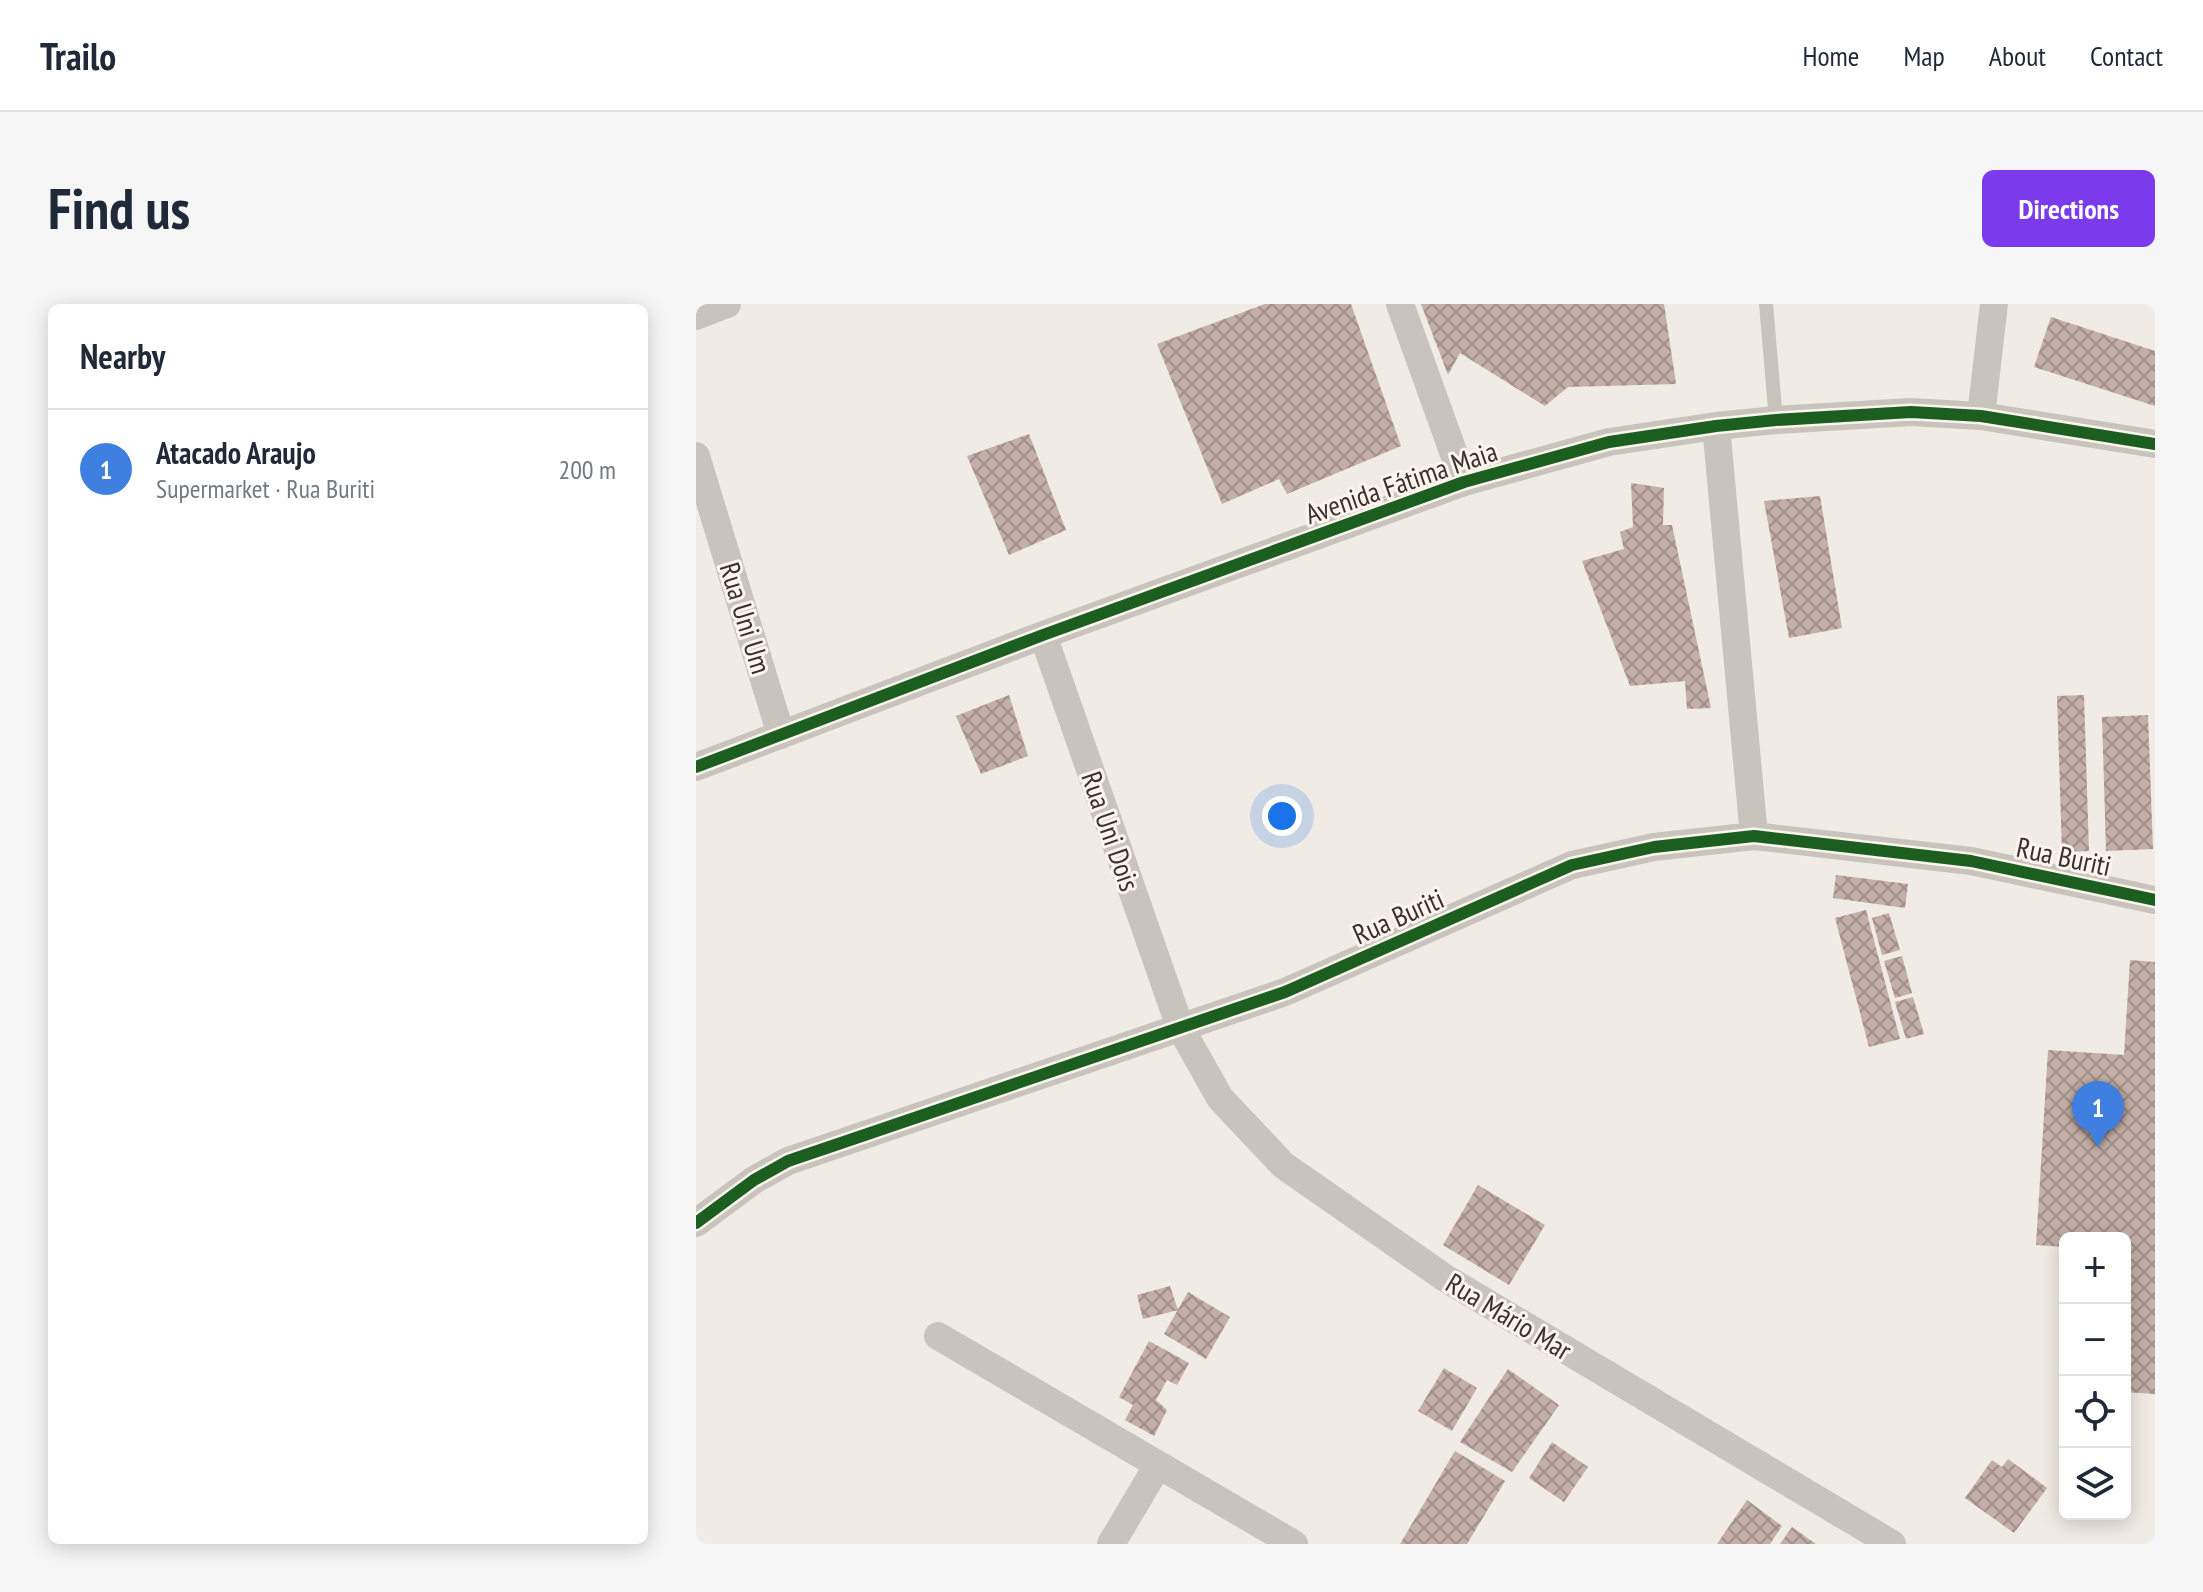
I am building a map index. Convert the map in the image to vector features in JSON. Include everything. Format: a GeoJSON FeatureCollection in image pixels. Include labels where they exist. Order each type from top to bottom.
{"type":"FeatureCollection","features":[{"type":"Feature","properties":{"kind":"street"},"geometry":{"type":"LineString","coordinates":[[696,316],[727,304]]}},
{"type":"Feature","properties":{"kind":"street"},"geometry":{"type":"LineString","coordinates":[[1400,304],[1464,482]]}},
{"type":"Feature","properties":{"kind":"street"},"geometry":{"type":"LineString","coordinates":[[1981,416],[1994,304]]}},
{"type":"Feature","properties":{"kind":"street","name":"Avenida Fátima Maia"},"geometry":{"type":"LineString","coordinates":[[696,767],[1043,635],[1464,482],[1609,442],[1776,420],[1911,412],[1981,416],[2155,444]]}},
{"type":"Feature","properties":{"kind":"street"},"geometry":{"type":"LineString","coordinates":[[1716,426],[1754,836]]}},
{"type":"Feature","properties":{"kind":"street","name":"Rua Uni Um"},"geometry":{"type":"LineString","coordinates":[[696,456],[781,735]]}},
{"type":"Feature","properties":{"kind":"street","name":"Rua Uni Dois"},"geometry":{"type":"LineString","coordinates":[[1043,635],[1180,1027]]}},
{"type":"Feature","properties":{"kind":"street","name":"Rua Buriti"},"geometry":{"type":"LineString","coordinates":[[696,1223],[754,1180],[788,1161],[1285,992],[1572,865],[1654,847],[1754,836],[1971,861],[2155,900]]}},
{"type":"Feature","properties":{"kind":"street","name":"Rua Mário Mar"},"geometry":{"type":"LineString","coordinates":[[1180,1027],[1220,1098],[1283,1165],[1445,1278],[1892,1544]]}},
{"type":"Feature","properties":{"kind":"street"},"geometry":{"type":"LineString","coordinates":[[938,1336],[1294,1544]]}},
{"type":"Feature","properties":{"kind":"street"},"geometry":{"type":"LineString","coordinates":[[1111,1544],[1158,1465]]}},
{"type":"Feature","properties":{"kind":"lane"},"geometry":{"type":"LineString","coordinates":[[1766,304],[1776,420]]}},
{"type":"Feature","properties":{"kind":"building"},"geometry":{"type":"Polygon","coordinates":[[[1265,304],[1351,304],[1401,446],[1287,494],[1279,479],[1222,504],[1157,344],[1265,304]]]}},
{"type":"Feature","properties":{"kind":"building"},"geometry":{"type":"Polygon","coordinates":[[[1421,304],[1664,304],[1676,384],[1568,387],[1545,406],[1460,353],[1448,375],[1421,304]]]}},
{"type":"Feature","properties":{"kind":"building"},"geometry":{"type":"Polygon","coordinates":[[[2051,317],[2155,351],[2155,406],[2034,367],[2051,317]]]}},
{"type":"Feature","properties":{"kind":"building"},"geometry":{"type":"Polygon","coordinates":[[[1029,434],[1066,530],[1009,555],[967,456],[1029,434]]]}},
{"type":"Feature","properties":{"kind":"building"},"geometry":{"type":"Polygon","coordinates":[[[1631,483],[1664,488],[1663,525],[1672,525],[1711,708],[1687,709],[1685,681],[1630,686],[1582,561],[1624,549],[1620,532],[1633,527],[1631,483]]]}},
{"type":"Feature","properties":{"kind":"building"},"geometry":{"type":"Polygon","coordinates":[[[1820,496],[1842,628],[1789,638],[1764,501],[1820,496]]]}},
{"type":"Feature","properties":{"kind":"building"},"geometry":{"type":"Polygon","coordinates":[[[1009,695],[1028,756],[981,774],[956,716],[1009,695]]]}},
{"type":"Feature","properties":{"kind":"building"},"geometry":{"type":"Polygon","coordinates":[[[2084,695],[2089,851],[2062,852],[2057,696],[2084,695]]]}},
{"type":"Feature","properties":{"kind":"building"},"geometry":{"type":"Polygon","coordinates":[[[2148,715],[2153,849],[2106,851],[2102,717],[2148,715]]]}},
{"type":"Feature","properties":{"kind":"building"},"geometry":{"type":"Polygon","coordinates":[[[1836,875],[1908,884],[1905,908],[1833,898],[1836,875]]]}},
{"type":"Feature","properties":{"kind":"building"},"geometry":{"type":"Polygon","coordinates":[[[1866,910],[1900,1039],[1869,1047],[1835,918],[1866,910]]]}},
{"type":"Feature","properties":{"kind":"building"},"geometry":{"type":"Polygon","coordinates":[[[1889,913],[1900,950],[1882,955],[1872,918],[1889,913]]]}},
{"type":"Feature","properties":{"kind":"building"},"geometry":{"type":"Polygon","coordinates":[[[1902,956],[1912,993],[1895,998],[1884,961],[1902,956]]]}},
{"type":"Feature","properties":{"kind":"building"},"geometry":{"type":"Polygon","coordinates":[[[2130,960],[2155,962],[2155,1394],[2131,1392],[2131,1232],[2059,1232],[2059,1247],[2036,1245],[2048,1050],[2124,1055],[2130,960]]]}},
{"type":"Feature","properties":{"kind":"building"},"geometry":{"type":"Polygon","coordinates":[[[1913,997],[1924,1034],[1906,1039],[1895,1002],[1913,997]]]}},
{"type":"Feature","properties":{"kind":"building"},"geometry":{"type":"Polygon","coordinates":[[[1478,1185],[1545,1225],[1509,1285],[1443,1245],[1478,1185]]]}},
{"type":"Feature","properties":{"kind":"building"},"geometry":{"type":"Polygon","coordinates":[[[1170,1286],[1178,1310],[1143,1319],[1137,1295],[1170,1286]]]}},
{"type":"Feature","properties":{"kind":"building"},"geometry":{"type":"Polygon","coordinates":[[[1188,1292],[1230,1317],[1206,1359],[1164,1334],[1188,1292]]]}},
{"type":"Feature","properties":{"kind":"building"},"geometry":{"type":"Polygon","coordinates":[[[1149,1341],[1189,1363],[1177,1385],[1167,1380],[1156,1400],[1167,1410],[1154,1436],[1125,1420],[1133,1405],[1119,1397],[1149,1341]]]}},
{"type":"Feature","properties":{"kind":"building"},"geometry":{"type":"Polygon","coordinates":[[[1444,1368],[1477,1388],[1452,1431],[1418,1411],[1444,1368]]]}},
{"type":"Feature","properties":{"kind":"building"},"geometry":{"type":"Polygon","coordinates":[[[1508,1369],[1559,1405],[1512,1472],[1460,1442],[1508,1369]]]}},
{"type":"Feature","properties":{"kind":"building"},"geometry":{"type":"Polygon","coordinates":[[[1552,1442],[1588,1467],[1564,1502],[1529,1478],[1552,1442]]]}},
{"type":"Feature","properties":{"kind":"building"},"geometry":{"type":"Polygon","coordinates":[[[1455,1451],[1505,1481],[1467,1544],[1400,1544],[1455,1451]]]}},
{"type":"Feature","properties":{"kind":"building"},"geometry":{"type":"Polygon","coordinates":[[[2008,1459],[2047,1488],[2014,1533],[1965,1498],[1992,1460],[2002,1467],[2008,1459]]]}},
{"type":"Feature","properties":{"kind":"building"},"geometry":{"type":"Polygon","coordinates":[[[1747,1500],[1782,1526],[1770,1544],[1717,1544],[1747,1500]]]}},
{"type":"Feature","properties":{"kind":"building"},"geometry":{"type":"Polygon","coordinates":[[[1792,1527],[1816,1544],[1780,1544],[1792,1527]]]}},
{"type":"Feature","properties":{"kind":"cycle path"},"geometry":{"type":"LineString","coordinates":[[696,767],[1043,635],[1464,482],[1609,442],[1776,420],[1911,412],[1981,416],[2155,444]]}},
{"type":"Feature","properties":{"kind":"cycle path"},"geometry":{"type":"LineString","coordinates":[[696,1223],[754,1180],[788,1161],[1285,992],[1572,865],[1654,847],[1754,836],[1971,861],[2155,900]]}},
{"type":"Feature","properties":{"kind":"place","name":"Atacado Araujo"},"geometry":{"type":"Point","coordinates":[2098,1147]}}]}
